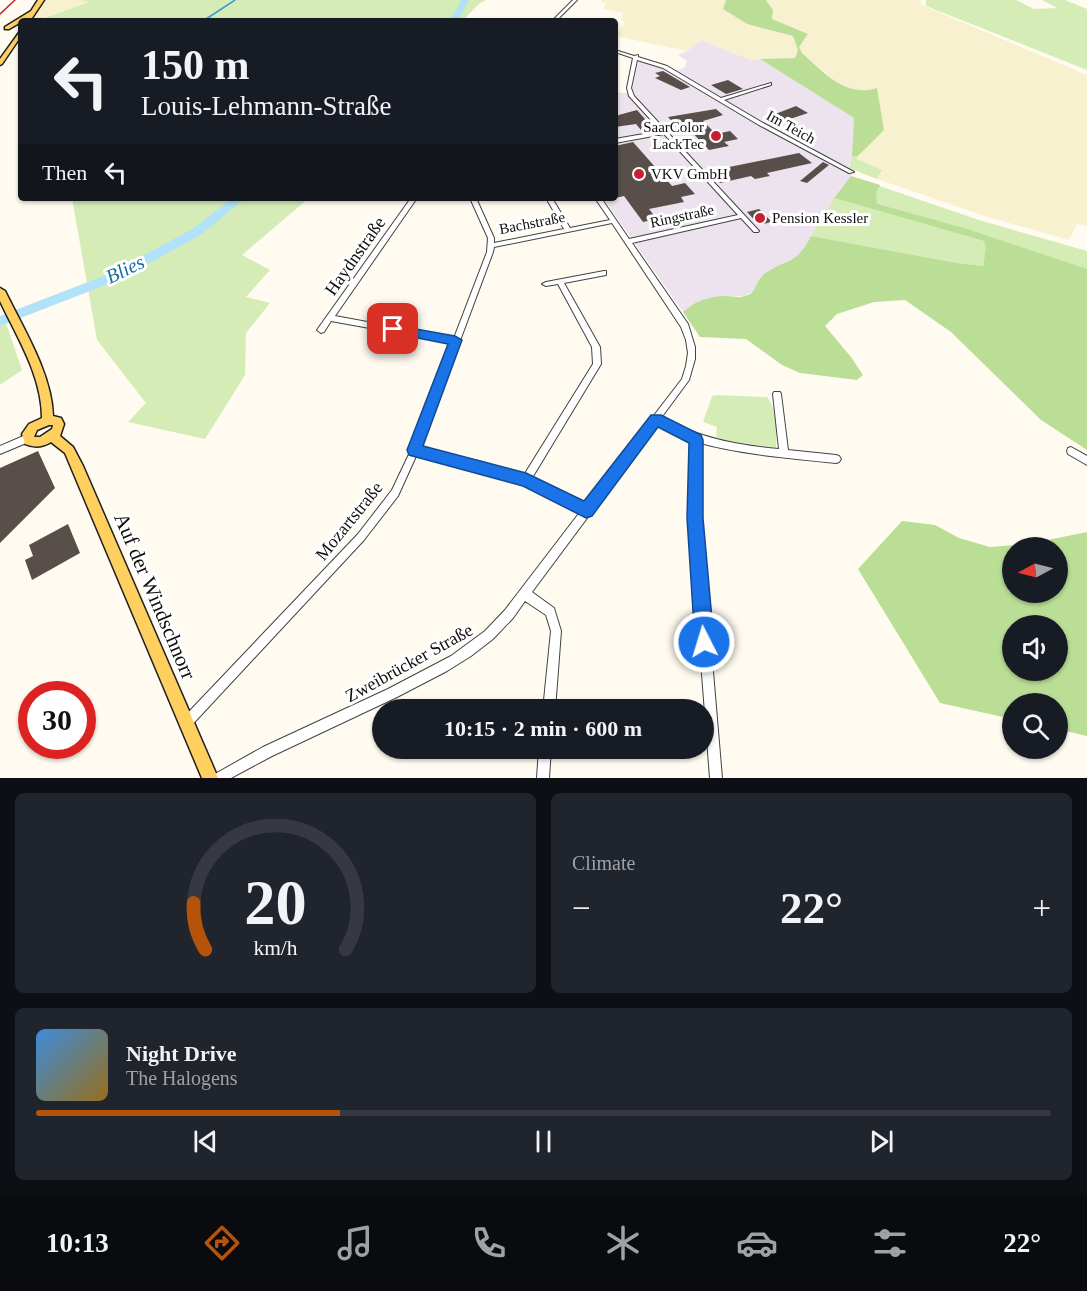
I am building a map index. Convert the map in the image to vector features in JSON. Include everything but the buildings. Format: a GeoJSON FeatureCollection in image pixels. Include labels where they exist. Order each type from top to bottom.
{"type":"FeatureCollection","features":[{"type":"Feature","properties":{"kind":"main road"},"geometry":{"type":"LineString","coordinates":[[30,18],[41,0]]}},
{"type":"Feature","properties":{"kind":"main road"},"geometry":{"type":"LineString","coordinates":[[23,18],[33,12]]}},
{"type":"Feature","properties":{"kind":"main road"},"geometry":{"type":"LineString","coordinates":[[1,34],[18,21]]}},
{"type":"Feature","properties":{"kind":"main road"},"geometry":{"type":"LineString","coordinates":[[7,28],[18,30]]}},
{"type":"Feature","properties":{"kind":"main road"},"geometry":{"type":"LineString","coordinates":[[1,34],[18,30]]}},
{"type":"Feature","properties":{"kind":"main road"},"geometry":{"type":"LineString","coordinates":[[0,63],[18,33]]}},
{"type":"Feature","properties":{"kind":"main road"},"geometry":{"type":"LineString","coordinates":[[0,291],[47,398],[48,420]]}},
{"type":"Feature","properties":{"kind":"main road"},"geometry":{"type":"LineString","coordinates":[[48,420],[57,421],[59,424],[53,437],[37,443],[32,443],[28,438],[33,427],[48,420]]}},
{"type":"Feature","properties":{"kind":"main road","name":"Auf der Windschnorr"},"geometry":{"type":"LineString","coordinates":[[53,437],[69,450],[77,466],[210,778]]}},
{"type":"Feature","properties":{"kind":"street"},"geometry":{"type":"LineString","coordinates":[[557,18],[575,0]]}},
{"type":"Feature","properties":{"kind":"street","name":"Im Teich"},"geometry":{"type":"LineString","coordinates":[[618,52],[636,56],[665,68],[799,146],[852,172]]}},
{"type":"Feature","properties":{"kind":"street","name":"Ringstraße"},"geometry":{"type":"LineString","coordinates":[[636,56],[630,82],[631,94],[756,231]]}},
{"type":"Feature","properties":{"kind":"street","name":"Im Teich"},"geometry":{"type":"LineString","coordinates":[[720,100],[769,84]]}},
{"type":"Feature","properties":{"kind":"street"},"geometry":{"type":"LineString","coordinates":[[618,140],[664,132]]}},
{"type":"Feature","properties":{"kind":"street","name":"Haydnstraße"},"geometry":{"type":"LineString","coordinates":[[321,330],[412,201]]}},
{"type":"Feature","properties":{"kind":"street"},"geometry":{"type":"LineString","coordinates":[[474,201],[492,245]]}},
{"type":"Feature","properties":{"kind":"street"},"geometry":{"type":"LineString","coordinates":[[551,201],[568,230]]}},
{"type":"Feature","properties":{"kind":"street","name":"Zweibrücker Straße"},"geometry":{"type":"LineString","coordinates":[[219,778],[263,754],[376,702],[472,650],[499,628],[685,380],[692,361],[692,346],[685,326],[599,201]]}},
{"type":"Feature","properties":{"kind":"street","name":"Ringstraße"},"geometry":{"type":"LineString","coordinates":[[627,242],[742,216]]}},
{"type":"Feature","properties":{"kind":"street","name":"Bachstraße"},"geometry":{"type":"LineString","coordinates":[[492,245],[613,220]]}},
{"type":"Feature","properties":{"kind":"street","name":"Mozartstraße"},"geometry":{"type":"LineString","coordinates":[[186,723],[361,537],[394,493],[415,450],[492,245]]}},
{"type":"Feature","properties":{"kind":"street"},"geometry":{"type":"LineString","coordinates":[[546,284],[561,283],[604,273]]}},
{"type":"Feature","properties":{"kind":"street"},"geometry":{"type":"LineString","coordinates":[[526,480],[597,364],[596,347],[561,283]]}},
{"type":"Feature","properties":{"kind":"street"},"geometry":{"type":"LineString","coordinates":[[330,318],[455,340]]}},
{"type":"Feature","properties":{"kind":"street"},"geometry":{"type":"LineString","coordinates":[[777,394],[784,453]]}},
{"type":"Feature","properties":{"kind":"street"},"geometry":{"type":"LineString","coordinates":[[656,419],[696,440],[732,448],[836,459]]}},
{"type":"Feature","properties":{"kind":"street"},"geometry":{"type":"LineString","coordinates":[[0,450],[28,438]]}},
{"type":"Feature","properties":{"kind":"street"},"geometry":{"type":"LineString","coordinates":[[696,440],[695,508],[698,563],[716,778]]}},
{"type":"Feature","properties":{"kind":"street"},"geometry":{"type":"LineString","coordinates":[[415,450],[526,480],[572,501],[586,511]]}},
{"type":"Feature","properties":{"kind":"street"},"geometry":{"type":"LineString","coordinates":[[1071,451],[1087,461]]}},
{"type":"Feature","properties":{"kind":"street"},"geometry":{"type":"LineString","coordinates":[[525,594],[550,612],[556,631],[550,699]]}},
{"type":"Feature","properties":{"kind":"street"},"geometry":{"type":"LineString","coordinates":[[543,778],[544,759]]}},
{"type":"Feature","properties":{"kind":"shaded area"},"geometry":{"type":"Polygon","coordinates":[[[40,0],[95,0],[42,18],[28,18],[40,0]]]}},
{"type":"Feature","properties":{"kind":"shaded area"},"geometry":{"type":"Polygon","coordinates":[[[602,0],[726,0],[724,9],[747,24],[793,36],[798,50],[795,58],[751,60],[701,40],[687,51],[618,37],[618,32],[625,22],[621,20],[623,13],[603,9],[606,3],[600,2],[602,0]]]}},
{"type":"Feature","properties":{"kind":"shaded area"},"geometry":{"type":"Polygon","coordinates":[[[766,0],[920,0],[921,4],[929,8],[1087,75],[1087,226],[1077,224],[1069,240],[988,217],[877,179],[881,170],[857,159],[869,143],[884,130],[877,89],[865,92],[846,89],[838,84],[802,53],[799,47],[807,34],[772,19],[773,10],[766,0]]]}},
{"type":"Feature","properties":{"kind":"shaded area"},"geometry":{"type":"Polygon","coordinates":[[[701,40],[751,60],[760,59],[854,118],[852,156],[849,165],[854,172],[834,198],[800,255],[760,277],[754,291],[745,296],[723,296],[689,307],[683,312],[605,201],[618,201],[618,92],[634,94],[632,89],[638,62],[641,61],[671,72],[684,68],[687,61],[678,55],[701,40]]]}},
{"type":"Feature","properties":{"kind":"green space"},"geometry":{"type":"Polygon","coordinates":[[[486,0],[465,18],[44,18],[89,2],[81,1],[486,0]]]}},
{"type":"Feature","properties":{"kind":"green space"},"geometry":{"type":"Polygon","coordinates":[[[726,0],[766,0],[773,10],[772,19],[808,34],[799,47],[802,53],[827,76],[855,90],[877,88],[884,130],[858,156],[852,156],[854,118],[760,59],[795,58],[798,50],[793,36],[747,24],[723,9],[726,0]]]}},
{"type":"Feature","properties":{"kind":"green space"},"geometry":{"type":"Polygon","coordinates":[[[926,0],[1016,0],[1034,9],[1057,8],[1042,0],[1065,0],[1087,9],[1087,70],[926,6],[926,0]]]}},
{"type":"Feature","properties":{"kind":"green space"},"geometry":{"type":"Polygon","coordinates":[[[852,156],[858,156],[857,159],[882,170],[877,179],[849,168],[852,156]]]}},
{"type":"Feature","properties":{"kind":"green space"},"geometry":{"type":"Polygon","coordinates":[[[851,176],[880,185],[876,193],[877,204],[964,228],[1087,269],[1087,450],[1041,420],[951,332],[905,300],[874,302],[837,314],[825,326],[863,375],[857,380],[800,373],[782,365],[746,339],[700,337],[683,312],[709,298],[749,295],[762,276],[799,254],[811,236],[984,266],[986,247],[984,241],[834,198],[851,176]]]}},
{"type":"Feature","properties":{"kind":"green space"},"geometry":{"type":"Polygon","coordinates":[[[859,179],[982,221],[1087,251],[1087,389],[1039,257],[988,236],[845,198],[859,179]]]}},
{"type":"Feature","properties":{"kind":"green space"},"geometry":{"type":"Polygon","coordinates":[[[834,198],[985,241],[985,266],[957,263],[811,236],[834,198]]]}},
{"type":"Feature","properties":{"kind":"green space"},"geometry":{"type":"Polygon","coordinates":[[[73,201],[305,201],[242,255],[270,270],[246,297],[270,303],[246,333],[245,375],[205,439],[128,422],[146,403],[97,340],[73,201]]]}},
{"type":"Feature","properties":{"kind":"green space"},"geometry":{"type":"Polygon","coordinates":[[[0,323],[6,323],[22,370],[0,385],[0,323]]]}},
{"type":"Feature","properties":{"kind":"green space"},"geometry":{"type":"Polygon","coordinates":[[[712,396],[767,397],[775,414],[776,448],[716,439],[717,427],[703,422],[712,396]]]}},
{"type":"Feature","properties":{"kind":"green space"},"geometry":{"type":"Polygon","coordinates":[[[902,521],[935,525],[959,538],[990,547],[1002,546],[1002,603],[1068,603],[1068,537],[1062,537],[1087,532],[1087,736],[1068,731],[1068,693],[1002,693],[1002,717],[940,703],[858,569],[902,521]]]}},
{"type":"Feature","properties":{"kind":"waterway"},"geometry":{"type":"LineString","coordinates":[[208,18],[235,0]]}},
{"type":"Feature","properties":{"kind":"waterway","name":"Blies"},"geometry":{"type":"LineString","coordinates":[[456,18],[465,0]]}},
{"type":"Feature","properties":{"kind":"waterway","name":"Blies"},"geometry":{"type":"LineString","coordinates":[[0,321],[116,276],[198,231],[235,201]]}},
{"type":"Feature","properties":{"kind":"railway"},"geometry":{"type":"LineString","coordinates":[[0,14],[15,0]]}},
{"type":"Feature","properties":{"kind":"place","name":"SaarColor LackTec"},"geometry":{"type":"Point","coordinates":[716,136]}},
{"type":"Feature","properties":{"kind":"place","name":"VKV GmbH"},"geometry":{"type":"Point","coordinates":[639,174]}},
{"type":"Feature","properties":{"kind":"place","name":"Pension Kessler"},"geometry":{"type":"Point","coordinates":[760,218]}},
{"type":"Feature","properties":{"kind":"route"},"geometry":{"type":"LineString","coordinates":[[393,329],[455,340],[415,450],[526,480],[572,501],[586,511],[656,419],[696,440],[695,518],[704,642]]}}]}
